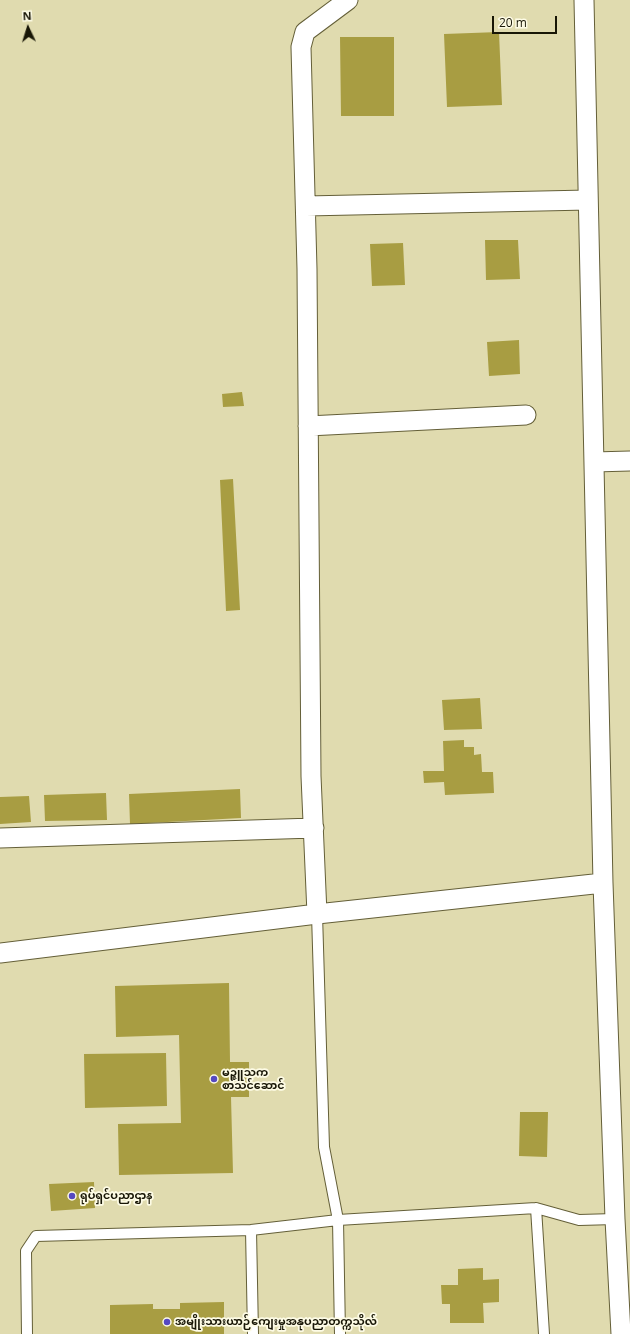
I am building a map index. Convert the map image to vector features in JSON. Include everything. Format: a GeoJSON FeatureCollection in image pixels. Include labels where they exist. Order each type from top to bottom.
{"type":"FeatureCollection","features":[{"type":"Feature","properties":{"kind":"street"},"geometry":{"type":"LineString","coordinates":[[317,914],[309,652],[306,206],[301,47],[305,32],[348,0]]}},
{"type":"Feature","properties":{"kind":"street"},"geometry":{"type":"LineString","coordinates":[[584,0],[603,883],[615,1219],[621,1334]]}},
{"type":"Feature","properties":{"kind":"street"},"geometry":{"type":"LineString","coordinates":[[306,206],[588,200]]}},
{"type":"Feature","properties":{"kind":"street"},"geometry":{"type":"LineString","coordinates":[[308,426],[526,415]]}},
{"type":"Feature","properties":{"kind":"street"},"geometry":{"type":"LineString","coordinates":[[594,462],[630,461]]}},
{"type":"Feature","properties":{"kind":"street"},"geometry":{"type":"LineString","coordinates":[[0,838],[314,828]]}},
{"type":"Feature","properties":{"kind":"street"},"geometry":{"type":"LineString","coordinates":[[0,953],[317,914],[603,883]]}},
{"type":"Feature","properties":{"kind":"lane"},"geometry":{"type":"LineString","coordinates":[[317,914],[324,1147],[338,1220],[340,1334]]}},
{"type":"Feature","properties":{"kind":"lane"},"geometry":{"type":"LineString","coordinates":[[27,1334],[26,1252],[36,1236],[251,1230],[338,1220],[536,1208],[579,1220],[615,1219]]}},
{"type":"Feature","properties":{"kind":"lane"},"geometry":{"type":"LineString","coordinates":[[536,1208],[544,1334]]}},
{"type":"Feature","properties":{"kind":"lane"},"geometry":{"type":"LineString","coordinates":[[251,1230],[253,1334]]}},
{"type":"Feature","properties":{"kind":"building"},"geometry":{"type":"Polygon","coordinates":[[[499,32],[502,105],[447,107],[444,34],[499,32]]]}},
{"type":"Feature","properties":{"kind":"building"},"geometry":{"type":"Polygon","coordinates":[[[340,37],[394,37],[394,116],[341,116],[340,37]]]}},
{"type":"Feature","properties":{"kind":"building"},"geometry":{"type":"Polygon","coordinates":[[[485,240],[518,240],[520,279],[486,280],[485,240]]]}},
{"type":"Feature","properties":{"kind":"building"},"geometry":{"type":"Polygon","coordinates":[[[403,243],[405,285],[372,286],[370,244],[403,243]]]}},
{"type":"Feature","properties":{"kind":"building"},"geometry":{"type":"Polygon","coordinates":[[[519,340],[520,374],[489,376],[487,342],[519,340]]]}},
{"type":"Feature","properties":{"kind":"building"},"geometry":{"type":"Polygon","coordinates":[[[242,392],[244,406],[223,407],[222,394],[242,392]]]}},
{"type":"Feature","properties":{"kind":"building"},"geometry":{"type":"Polygon","coordinates":[[[233,479],[240,610],[226,611],[220,480],[233,479]]]}},
{"type":"Feature","properties":{"kind":"building"},"geometry":{"type":"Polygon","coordinates":[[[480,698],[482,729],[444,730],[442,700],[480,698]]]}},
{"type":"Feature","properties":{"kind":"building"},"geometry":{"type":"Polygon","coordinates":[[[464,740],[464,747],[474,747],[474,755],[481,754],[482,772],[493,772],[494,793],[445,795],[444,782],[424,783],[423,771],[444,771],[443,741],[464,740]]]}},
{"type":"Feature","properties":{"kind":"building"},"geometry":{"type":"Polygon","coordinates":[[[240,789],[241,818],[130,824],[129,794],[240,789]]]}},
{"type":"Feature","properties":{"kind":"building"},"geometry":{"type":"Polygon","coordinates":[[[106,793],[107,820],[45,821],[44,795],[106,793]]]}},
{"type":"Feature","properties":{"kind":"building"},"geometry":{"type":"Polygon","coordinates":[[[29,796],[31,822],[0,824],[0,797],[29,796]]]}},
{"type":"Feature","properties":{"kind":"building","name":"မဉ္ဇူသက စာသင်ဆောင်"},"geometry":{"type":"Polygon","coordinates":[[[229,983],[230,1062],[249,1062],[249,1097],[231,1097],[233,1173],[119,1175],[118,1124],[181,1123],[179,1035],[116,1037],[115,986],[229,983]]]}},
{"type":"Feature","properties":{"kind":"building"},"geometry":{"type":"Polygon","coordinates":[[[166,1053],[167,1106],[85,1108],[84,1054],[166,1053]]]}},
{"type":"Feature","properties":{"kind":"building"},"geometry":{"type":"Polygon","coordinates":[[[520,1112],[548,1112],[547,1157],[519,1156],[520,1112]]]}},
{"type":"Feature","properties":{"kind":"building","name":"ရုပ်ရှင်ပညာဌာန"},"geometry":{"type":"Polygon","coordinates":[[[94,1182],[95,1208],[51,1211],[49,1184],[94,1182]]]}},
{"type":"Feature","properties":{"kind":"building"},"geometry":{"type":"Polygon","coordinates":[[[483,1268],[483,1280],[499,1279],[499,1302],[483,1303],[484,1323],[450,1323],[450,1304],[442,1304],[441,1285],[458,1285],[458,1269],[483,1268]]]}},
{"type":"Feature","properties":{"kind":"building","name":"အမျိုးသားယာဉ်ကျေးမှုအနုပညာတက္ကသိုလ်"},"geometry":{"type":"Polygon","coordinates":[[[224,1302],[224,1334],[110,1334],[110,1305],[153,1304],[153,1309],[180,1309],[180,1303],[224,1302]]]}},
{"type":"Feature","properties":{"kind":"place","name":"မဉ္ဇူသက စာသင်ဆောင်"},"geometry":{"type":"Point","coordinates":[214,1079]}},
{"type":"Feature","properties":{"kind":"place","name":"ရုပ်ရှင်ပညာဌာန"},"geometry":{"type":"Point","coordinates":[72,1196]}},
{"type":"Feature","properties":{"kind":"place","name":"အမျိုးသားယာဉ်ကျေးမှုအနုပညာတက္ကသိုလ်"},"geometry":{"type":"Point","coordinates":[167,1322]}}]}
